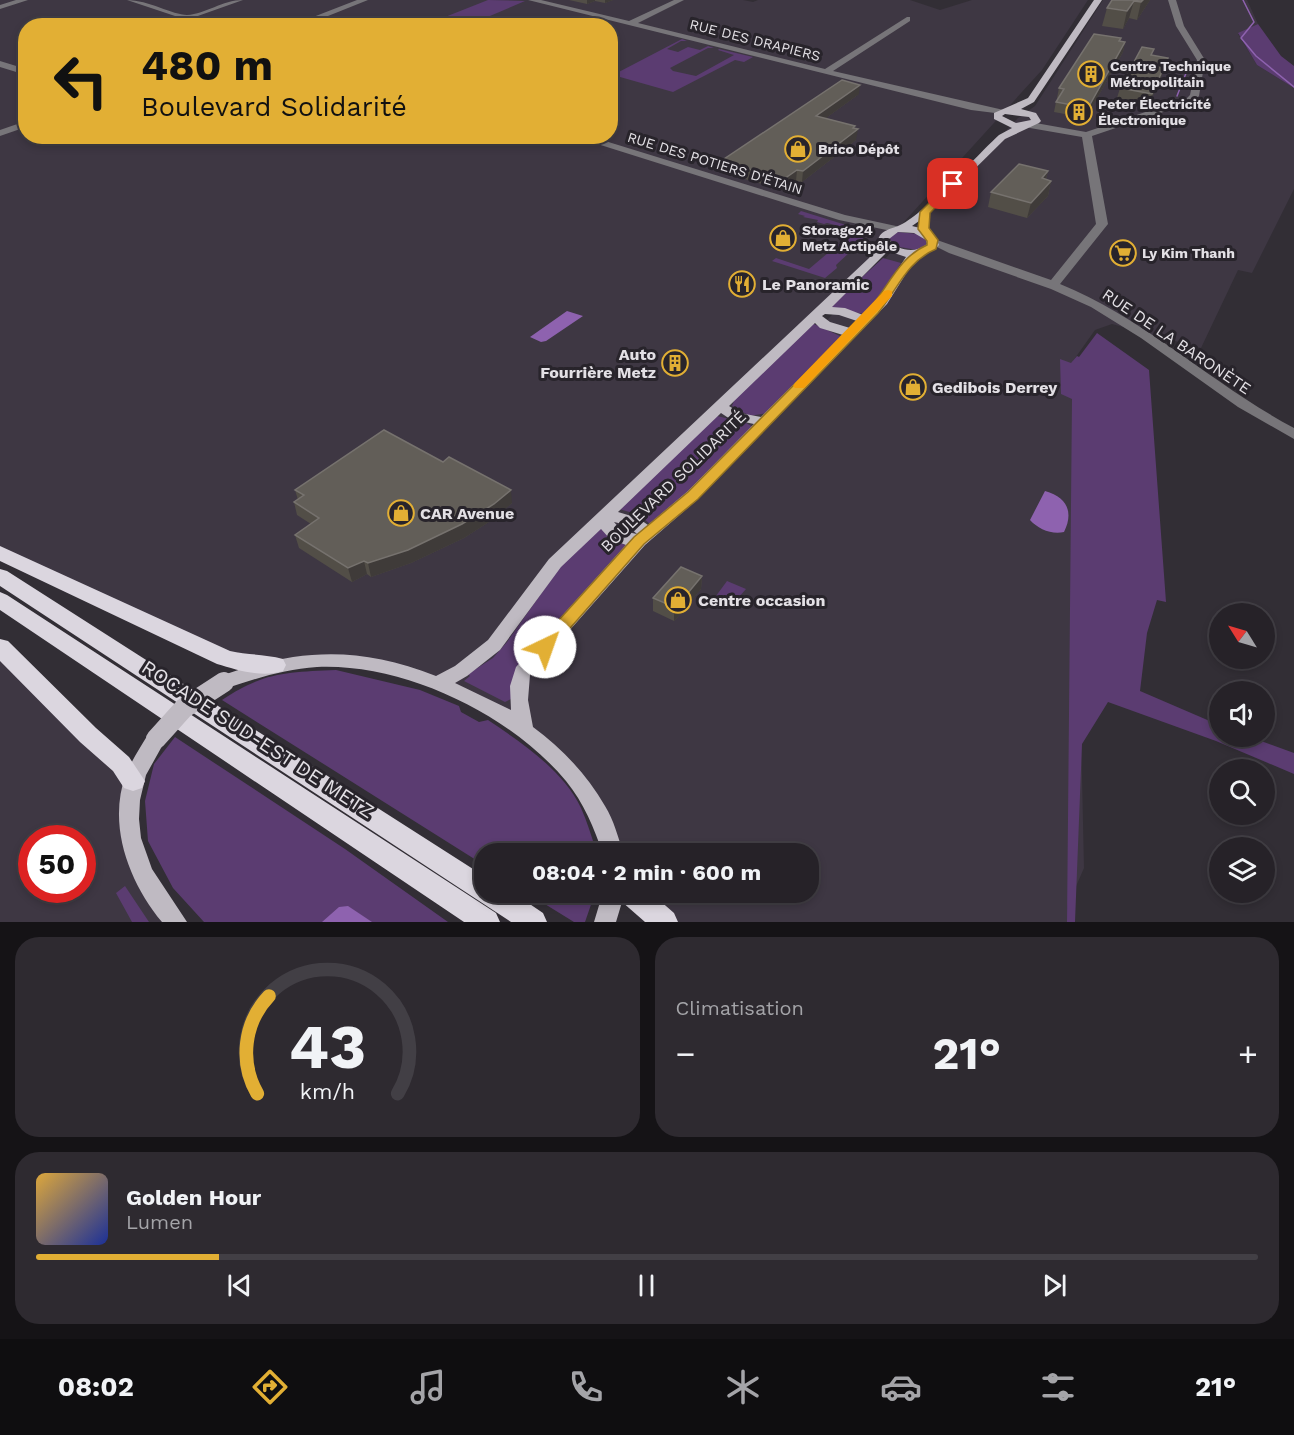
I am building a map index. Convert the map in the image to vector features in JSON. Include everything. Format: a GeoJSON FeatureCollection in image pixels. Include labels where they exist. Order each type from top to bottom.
{"type":"FeatureCollection","features":[{"type":"Feature","properties":{"kind":"highway"},"geometry":{"type":"LineString","coordinates":[[0,553],[225,657],[250,664],[274,665]]}},
{"type":"Feature","properties":{"kind":"highway","name":"ROCADE SUD-EST DE METZ"},"geometry":{"type":"LineString","coordinates":[[0,576],[474,883]]}},
{"type":"Feature","properties":{"kind":"highway","name":"ROCADE SUD-EST DE METZ"},"geometry":{"type":"LineString","coordinates":[[0,600],[487,922]]}},
{"type":"Feature","properties":{"kind":"highway"},"geometry":{"type":"LineString","coordinates":[[0,647],[88,735],[122,764],[133,781]]}},
{"type":"Feature","properties":{"kind":"highway","name":"ROCADE SUD-EST DE METZ"},"geometry":{"type":"LineString","coordinates":[[505,903],[534,922]]}},
{"type":"Feature","properties":{"kind":"highway"},"geometry":{"type":"LineString","coordinates":[[643,903],[665,922]]}},
{"type":"Feature","properties":{"kind":"main road"},"geometry":{"type":"LineString","coordinates":[[1004,115],[1031,100],[1098,0]]}},
{"type":"Feature","properties":{"kind":"main road"},"geometry":{"type":"LineString","coordinates":[[1030,121],[1031,100]]}},
{"type":"Feature","properties":{"kind":"main road"},"geometry":{"type":"LineString","coordinates":[[1004,115],[1030,121]]}},
{"type":"Feature","properties":{"kind":"main road"},"geometry":{"type":"LineString","coordinates":[[1004,115],[1030,121]]}},
{"type":"Feature","properties":{"kind":"main road"},"geometry":{"type":"LineString","coordinates":[[1002,137],[1004,115]]}},
{"type":"Feature","properties":{"kind":"main road"},"geometry":{"type":"LineString","coordinates":[[920,253],[896,251],[883,240],[887,233],[898,229],[925,212],[1002,137],[1030,121]]}},
{"type":"Feature","properties":{"kind":"main road"},"geometry":{"type":"LineString","coordinates":[[925,212],[923,224],[930,238]]}},
{"type":"Feature","properties":{"kind":"main road"},"geometry":{"type":"LineString","coordinates":[[898,229],[930,238]]}},
{"type":"Feature","properties":{"kind":"main road","name":"BOULEVARD SOLIDARITÉ"},"geometry":{"type":"LineString","coordinates":[[524,728],[518,704],[517,687],[522,672],[642,537],[693,495],[883,301],[907,262],[930,249],[930,238]]}},
{"type":"Feature","properties":{"kind":"main road","name":"BOULEVARD SOLIDARITÉ"},"geometry":{"type":"LineString","coordinates":[[437,684],[461,671],[494,645],[549,570],[719,405],[880,255],[883,250],[883,240]]}},
{"type":"Feature","properties":{"kind":"main road"},"geometry":{"type":"LineString","coordinates":[[852,333],[825,325],[817,313],[841,311],[865,320]]}},
{"type":"Feature","properties":{"kind":"main road"},"geometry":{"type":"LineString","coordinates":[[719,405],[735,416],[764,422]]}},
{"type":"Feature","properties":{"kind":"main road"},"geometry":{"type":"LineString","coordinates":[[604,516],[606,526],[613,534],[627,540],[642,537]]}},
{"type":"Feature","properties":{"kind":"main road"},"geometry":{"type":"LineString","coordinates":[[175,921],[152,889],[130,837],[128,818],[133,781],[156,739],[184,708],[224,682],[274,665],[330,660],[392,670],[437,684],[496,711],[524,728],[574,774],[588,791],[609,833],[611,843]]}},
{"type":"Feature","properties":{"kind":"main road"},"geometry":{"type":"LineString","coordinates":[[605,922],[611,903]]}},
{"type":"Feature","properties":{"kind":"street"},"geometry":{"type":"LineString","coordinates":[[0,7],[24,0]]}},
{"type":"Feature","properties":{"kind":"street"},"geometry":{"type":"LineString","coordinates":[[131,0],[191,18]]}},
{"type":"Feature","properties":{"kind":"street"},"geometry":{"type":"LineString","coordinates":[[188,17],[239,0]]}},
{"type":"Feature","properties":{"kind":"street"},"geometry":{"type":"LineString","coordinates":[[316,18],[364,0]]}},
{"type":"Feature","properties":{"kind":"street","name":"RUE DES DRAPIERS"},"geometry":{"type":"LineString","coordinates":[[532,0],[606,18]]}},
{"type":"Feature","properties":{"kind":"street"},"geometry":{"type":"LineString","coordinates":[[630,24],[680,0]]}},
{"type":"Feature","properties":{"kind":"street"},"geometry":{"type":"LineString","coordinates":[[1030,121],[1088,135],[1190,100],[1194,96],[1201,60],[1180,26],[1172,0]]}},
{"type":"Feature","properties":{"kind":"street"},"geometry":{"type":"LineString","coordinates":[[827,71],[907,20]]}},
{"type":"Feature","properties":{"kind":"street","name":"RUE DES DRAPIERS"},"geometry":{"type":"LineString","coordinates":[[618,21],[1004,115]]}},
{"type":"Feature","properties":{"kind":"street"},"geometry":{"type":"LineString","coordinates":[[0,64],[18,70]]}},
{"type":"Feature","properties":{"kind":"street"},"geometry":{"type":"LineString","coordinates":[[0,133],[18,127]]}},
{"type":"Feature","properties":{"kind":"street"},"geometry":{"type":"LineString","coordinates":[[1053,285],[1102,224],[1088,135]]}},
{"type":"Feature","properties":{"kind":"street","name":"RUE DES POTIERS D'ÉTAIN"},"geometry":{"type":"LineString","coordinates":[[604,144],[843,218],[898,229]]}},
{"type":"Feature","properties":{"kind":"street","name":"RUE DES POTIERS D'ÉTAIN"},"geometry":{"type":"LineString","coordinates":[[843,218],[883,240]]}},
{"type":"Feature","properties":{"kind":"street","name":"RUE DE LA BARONÈTE"},"geometry":{"type":"LineString","coordinates":[[930,238],[971,258],[1053,285],[1115,315],[1248,409],[1294,434]]}},
{"type":"Feature","properties":{"kind":"street","name":"RUE DE LA BARONÈTE"},"geometry":{"type":"LineString","coordinates":[[920,253],[971,258]]}},
{"type":"Feature","properties":{"kind":"shaded area"},"geometry":{"type":"Polygon","coordinates":[[[0,0],[743,0],[753,2],[758,0],[910,0],[940,10],[972,0],[1088,0],[1042,70],[505,661],[1018,118],[1035,106],[1103,0],[1247,0],[1258,24],[1238,34],[1257,65],[1294,88],[1294,189],[1252,273],[1238,270],[1201,348],[1112,324],[1095,330],[1073,361],[1084,868],[1067,907],[1067,922],[665,922],[642,903],[819,903],[819,843],[609,843],[574,774],[470,699],[361,664],[250,664],[0,553],[0,0]]]}},
{"type":"Feature","properties":{"kind":"shaded area"},"geometry":{"type":"Polygon","coordinates":[[[488,0],[525,1],[485,18],[445,17],[488,0]]]}},
{"type":"Feature","properties":{"kind":"shaded area"},"geometry":{"type":"Polygon","coordinates":[[[1258,24],[1281,56],[1294,66],[1294,88],[1257,65],[1238,33],[1258,24]]]}},
{"type":"Feature","properties":{"kind":"shaded area"},"geometry":{"type":"Polygon","coordinates":[[[682,39],[687,41],[681,41],[667,49],[678,52],[688,47],[700,50],[708,46],[714,48],[708,48],[670,68],[673,71],[696,76],[734,55],[719,49],[753,57],[744,62],[735,60],[673,92],[618,76],[618,72],[682,39]]]}},
{"type":"Feature","properties":{"kind":"shaded area"},"geometry":{"type":"Polygon","coordinates":[[[801,211],[846,225],[864,239],[825,278],[772,261],[776,258],[809,269],[848,236],[843,234],[845,231],[832,227],[835,225],[803,217],[805,216],[798,214],[801,211]]]}},
{"type":"Feature","properties":{"kind":"shaded area"},"geometry":{"type":"Polygon","coordinates":[[[898,232],[918,234],[927,241],[926,245],[917,250],[894,246],[889,237],[898,232]]]}},
{"type":"Feature","properties":{"kind":"shaded area"},"geometry":{"type":"Polygon","coordinates":[[[883,258],[901,263],[877,300],[864,314],[830,306],[883,258]]]}},
{"type":"Feature","properties":{"kind":"shaded area"},"geometry":{"type":"Polygon","coordinates":[[[567,311],[583,316],[546,341],[541,342],[530,337],[567,311]]]}},
{"type":"Feature","properties":{"kind":"shaded area"},"geometry":{"type":"Polygon","coordinates":[[[812,323],[842,337],[767,413],[750,416],[732,406],[735,398],[812,323]]]}},
{"type":"Feature","properties":{"kind":"shaded area"},"geometry":{"type":"Polygon","coordinates":[[[1097,333],[1149,370],[1166,602],[1157,600],[1147,633],[1140,691],[1209,721],[1209,738],[1108,702],[1082,744],[1075,922],[1067,922],[1072,399],[1061,394],[1060,359],[1071,363],[1077,356],[1079,357],[1097,333]]]}},
{"type":"Feature","properties":{"kind":"shaded area"},"geometry":{"type":"Polygon","coordinates":[[[717,416],[753,427],[677,503],[651,525],[640,515],[619,509],[717,416]]]}},
{"type":"Feature","properties":{"kind":"shaded area"},"geometry":{"type":"Polygon","coordinates":[[[1045,491],[1059,497],[1066,506],[1068,518],[1064,532],[1055,533],[1046,530],[1030,520],[1045,491]]]}},
{"type":"Feature","properties":{"kind":"shaded area"},"geometry":{"type":"Polygon","coordinates":[[[600,528],[613,540],[628,546],[511,699],[505,702],[464,681],[470,676],[468,674],[493,658],[560,567],[600,528]]]}},
{"type":"Feature","properties":{"kind":"shaded area"},"geometry":{"type":"Polygon","coordinates":[[[727,581],[746,589],[733,604],[716,596],[727,581]]]}},
{"type":"Feature","properties":{"kind":"shaded area"},"geometry":{"type":"Polygon","coordinates":[[[0,647],[138,770],[128,818],[176,922],[0,922],[0,647]]]}},
{"type":"Feature","properties":{"kind":"shaded area"},"geometry":{"type":"Polygon","coordinates":[[[336,670],[420,690],[459,706],[461,712],[479,722],[488,720],[540,758],[564,781],[581,808],[594,843],[474,843],[474,859],[222,700],[263,679],[304,672],[336,670]]]}},
{"type":"Feature","properties":{"kind":"shaded area"},"geometry":{"type":"Polygon","coordinates":[[[175,737],[345,849],[448,922],[204,922],[173,888],[148,841],[145,801],[154,764],[175,737]]]}},
{"type":"Feature","properties":{"kind":"shaded area"},"geometry":{"type":"Polygon","coordinates":[[[1275,746],[1294,753],[1294,774],[1275,766],[1275,759],[1259,759],[1230,747],[1275,746]]]}},
{"type":"Feature","properties":{"kind":"shaded area"},"geometry":{"type":"Polygon","coordinates":[[[125,886],[149,922],[132,922],[116,893],[125,886]]]}},
{"type":"Feature","properties":{"kind":"shaded area"},"geometry":{"type":"Polygon","coordinates":[[[543,903],[591,903],[585,922],[574,922],[543,903]]]}},
{"type":"Feature","properties":{"kind":"shaded area"},"geometry":{"type":"Polygon","coordinates":[[[348,906],[372,922],[322,922],[339,907],[348,906]]]}},
{"type":"Feature","properties":{"kind":"building"},"geometry":{"type":"Polygon","coordinates":[[[1112,0],[1143,0],[1134,1],[1127,11],[1107,8],[1112,0]]]}},
{"type":"Feature","properties":{"kind":"building","name":"Centre Technique Métropolitain"},"geometry":{"type":"Polygon","coordinates":[[[1094,34],[1121,38],[1119,41],[1125,42],[1088,108],[1056,102],[1064,89],[1059,88],[1094,34]]]}},
{"type":"Feature","properties":{"kind":"building"},"geometry":{"type":"Polygon","coordinates":[[[1142,47],[1154,49],[1151,55],[1168,58],[1152,94],[1120,88],[1142,47]]]}},
{"type":"Feature","properties":{"kind":"building","name":"Brico Dépôt"},"geometry":{"type":"Polygon","coordinates":[[[842,80],[860,85],[816,116],[855,126],[853,128],[858,129],[803,171],[797,170],[784,179],[721,161],[842,80]]]}},
{"type":"Feature","properties":{"kind":"building"},"geometry":{"type":"Polygon","coordinates":[[[1019,164],[1048,171],[1042,178],[1051,181],[1031,203],[991,192],[1019,164]]]}},
{"type":"Feature","properties":{"kind":"building","name":"CAR Avenue"},"geometry":{"type":"Polygon","coordinates":[[[384,430],[443,462],[449,457],[511,490],[494,504],[462,524],[408,550],[368,563],[364,561],[348,568],[295,535],[319,518],[294,502],[304,495],[295,490],[384,430]]]}},
{"type":"Feature","properties":{"kind":"building"},"geometry":{"type":"Polygon","coordinates":[[[681,567],[702,576],[678,605],[674,607],[653,598],[681,567]]]}},
{"type":"Feature","properties":{"kind":"waterway"},"geometry":{"type":"LineString","coordinates":[[1243,0],[1254,22],[1241,38],[1256,56],[1294,87]]}},
{"type":"Feature","properties":{"kind":"waterway"},"geometry":{"type":"LineString","coordinates":[[1177,96],[1190,63]]}},
{"type":"Feature","properties":{"kind":"slow traffic"},"geometry":{"type":"LineString","coordinates":[[800,386],[888,294]]}},
{"type":"Feature","properties":{"kind":"place","name":"Centre Technique Métropolitain"},"geometry":{"type":"Point","coordinates":[1091,74]}},
{"type":"Feature","properties":{"kind":"place","name":"Peter Électricité Électronique"},"geometry":{"type":"Point","coordinates":[1079,112]}},
{"type":"Feature","properties":{"kind":"place","name":"Brico Dépôt"},"geometry":{"type":"Point","coordinates":[798,149]}},
{"type":"Feature","properties":{"kind":"place","name":"Storage24 Metz Actipôle"},"geometry":{"type":"Point","coordinates":[783,238]}},
{"type":"Feature","properties":{"kind":"place","name":"Ly Kim Thanh"},"geometry":{"type":"Point","coordinates":[1123,253]}},
{"type":"Feature","properties":{"kind":"place","name":"Le Panoramic"},"geometry":{"type":"Point","coordinates":[742,284]}},
{"type":"Feature","properties":{"kind":"place","name":"Auto Fourrière Metz"},"geometry":{"type":"Point","coordinates":[675,363]}},
{"type":"Feature","properties":{"kind":"place","name":"Gedibois Derrey"},"geometry":{"type":"Point","coordinates":[913,387]}},
{"type":"Feature","properties":{"kind":"place","name":"CAR Avenue"},"geometry":{"type":"Point","coordinates":[401,513]}},
{"type":"Feature","properties":{"kind":"place","name":"Centre occasion"},"geometry":{"type":"Point","coordinates":[678,600]}},
{"type":"Feature","properties":{"kind":"route"},"geometry":{"type":"LineString","coordinates":[[545,647],[628,552],[693,495],[883,301],[907,262],[918,253],[932,247],[933,240],[924,229],[925,212],[953,184]]}}]}
